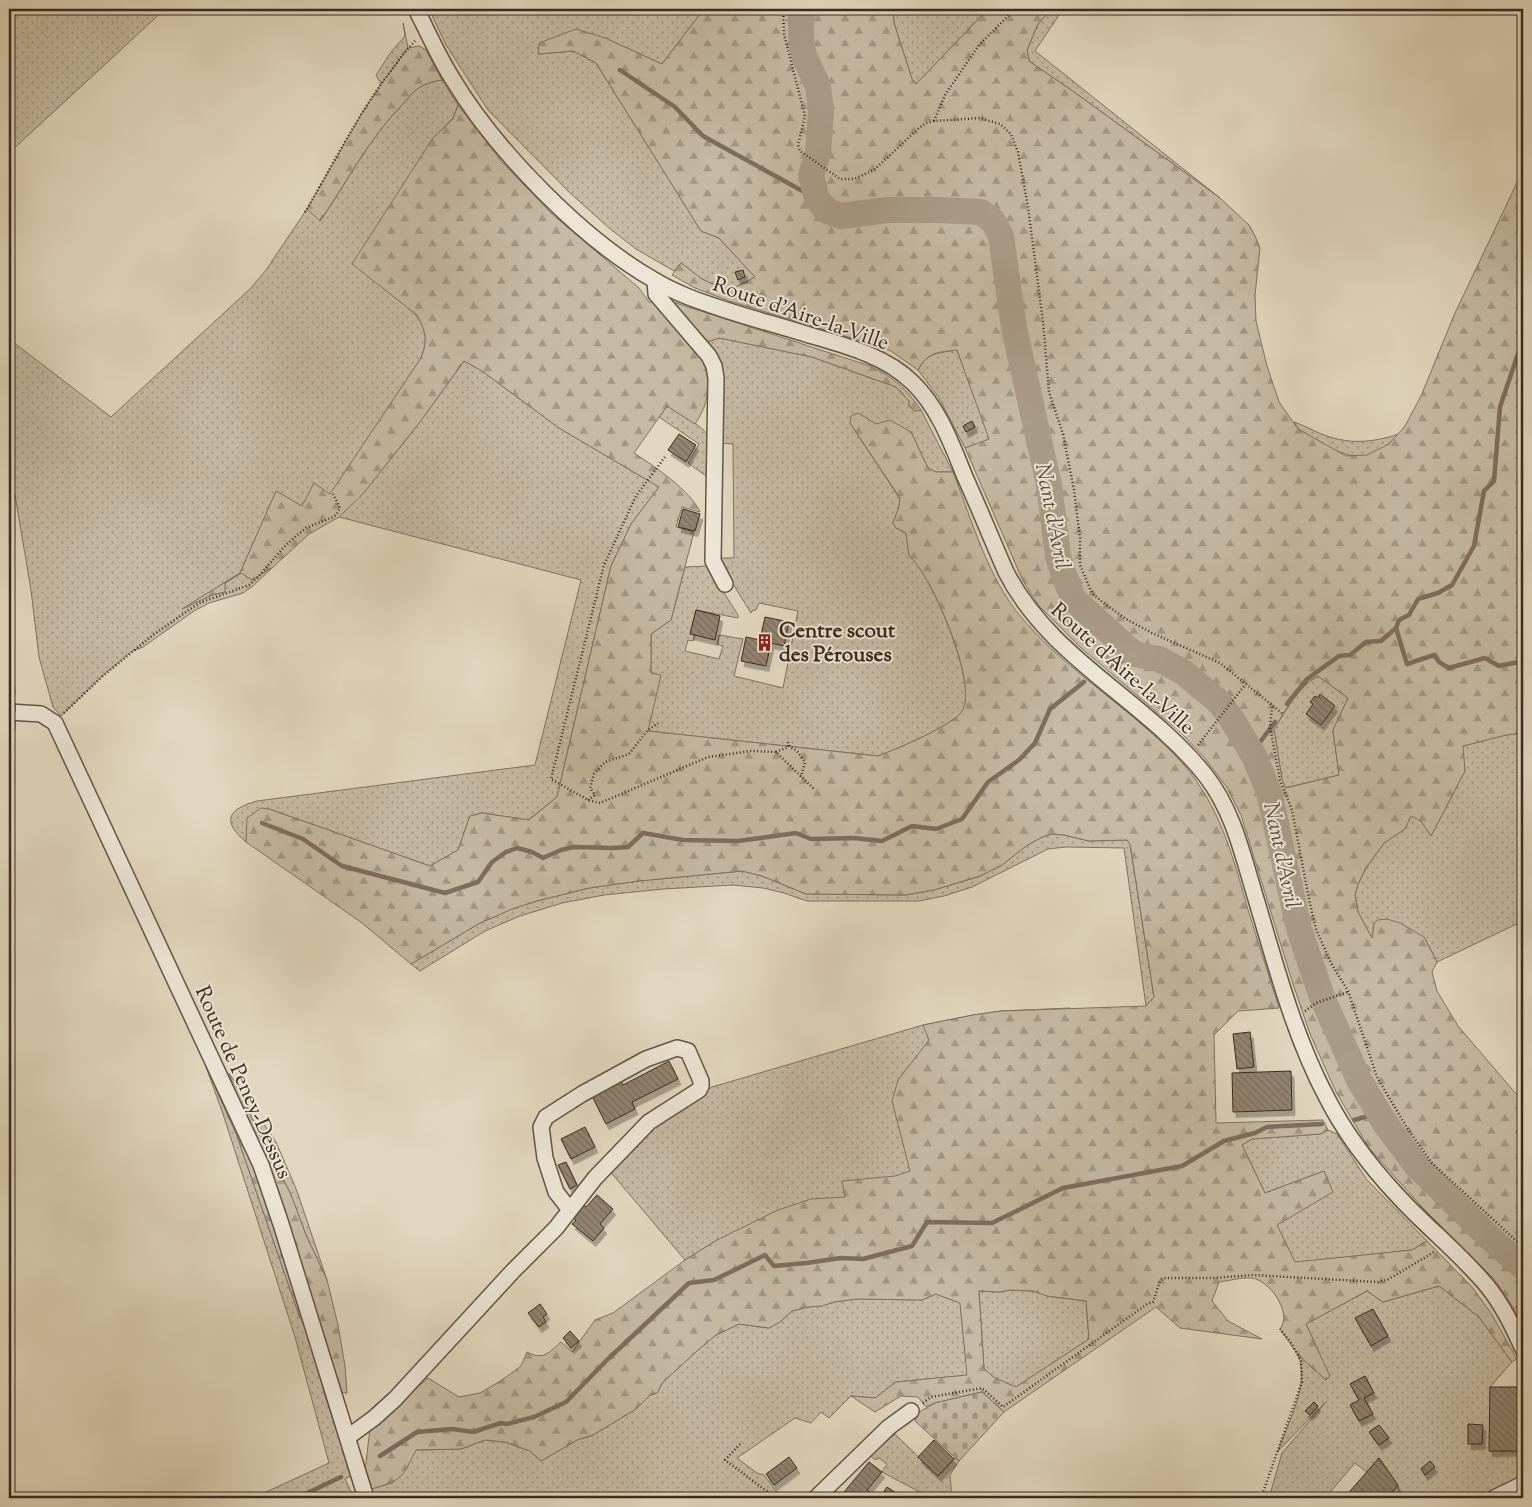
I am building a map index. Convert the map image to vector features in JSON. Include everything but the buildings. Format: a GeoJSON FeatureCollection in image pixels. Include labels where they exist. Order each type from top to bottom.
{"type":"FeatureCollection","features":[{"type":"Feature","properties":{"kind":"street","name":"Route d'Aire-la-Ville"},"geometry":{"type":"LineString","coordinates":[[416,9],[452,79],[487,128],[517,164],[580,224],[633,267],[679,293],[708,304],[832,342],[870,356],[894,368],[924,395],[952,445],[1014,589],[1031,612],[1064,647],[1170,738],[1188,756],[1217,792],[1233,824],[1270,947],[1302,1042],[1327,1098],[1353,1141],[1375,1170],[1397,1195],[1487,1286],[1510,1322],[1523,1349]]}},
{"type":"Feature","properties":{"kind":"street"},"geometry":{"type":"LineString","coordinates":[[655,281],[656,294],[702,346],[714,366],[716,378],[713,561],[725,584]]}},
{"type":"Feature","properties":{"kind":"street"},"geometry":{"type":"LineString","coordinates":[[9,712],[41,714],[55,723]]}},
{"type":"Feature","properties":{"kind":"street","name":"Route de Peney-Dessus"},"geometry":{"type":"LineString","coordinates":[[55,723],[261,1165],[282,1224],[366,1498]]}},
{"type":"Feature","properties":{"kind":"street"},"geometry":{"type":"LineString","coordinates":[[348,1436],[374,1418],[395,1399],[513,1271],[556,1228],[570,1210],[594,1178],[650,1122],[699,1090],[701,1081],[688,1051],[677,1048],[646,1059],[591,1089],[546,1117],[541,1127],[545,1158],[556,1192],[570,1210]]}},
{"type":"Feature","properties":{"kind":"street"},"geometry":{"type":"LineString","coordinates":[[816,1498],[889,1427],[911,1411]]}},
{"type":"Feature","properties":{"kind":"street"},"geometry":{"type":"LineString","coordinates":[[1494,1498],[1523,1484]]}},
{"type":"Feature","properties":{"kind":"path"},"geometry":{"type":"LineString","coordinates":[[784,9],[784,34],[805,116],[798,144],[800,151],[840,179],[854,179],[874,170],[919,128],[934,121],[980,118],[1000,124],[1011,134],[1018,152],[1028,207],[1044,322],[1049,392],[1063,434],[1074,490],[1080,538],[1080,565],[1092,593],[1126,619],[1152,633],[1220,663],[1283,714]]}},
{"type":"Feature","properties":{"kind":"path"},"geometry":{"type":"LineString","coordinates":[[934,121],[945,94],[979,45],[1015,9]]}},
{"type":"Feature","properties":{"kind":"path"},"geometry":{"type":"LineString","coordinates":[[305,212],[362,113],[408,48]]}},
{"type":"Feature","properties":{"kind":"path"},"geometry":{"type":"LineString","coordinates":[[665,457],[636,496],[604,565],[551,779],[588,800],[600,804],[708,757],[752,751],[776,752],[788,747],[788,742],[790,747],[797,751],[805,762],[801,777]]}},
{"type":"Feature","properties":{"kind":"path"},"geometry":{"type":"LineString","coordinates":[[55,723],[132,651],[199,603],[249,585],[296,536],[306,528],[336,515],[340,508],[333,494]]}},
{"type":"Feature","properties":{"kind":"path"},"geometry":{"type":"LineString","coordinates":[[1203,740],[1245,684]]}},
{"type":"Feature","properties":{"kind":"path"},"geometry":{"type":"LineString","coordinates":[[1272,707],[1270,727],[1272,741],[1280,780],[1292,810],[1316,929],[1331,963],[1348,992],[1377,1077],[1406,1128],[1432,1163],[1523,1247]]}},
{"type":"Feature","properties":{"kind":"path"},"geometry":{"type":"LineString","coordinates":[[588,800],[595,795],[590,788],[594,774],[605,762],[629,754],[648,731],[658,723]]}},
{"type":"Feature","properties":{"kind":"path"},"geometry":{"type":"LineString","coordinates":[[776,752],[814,789]]}},
{"type":"Feature","properties":{"kind":"path"},"geometry":{"type":"LineString","coordinates":[[1316,1004],[1348,992]]}},
{"type":"Feature","properties":{"kind":"path"},"geometry":{"type":"LineString","coordinates":[[911,1411],[931,1397],[982,1388],[1003,1407],[1153,1302],[1160,1281],[1164,1278],[1213,1278],[1253,1275],[1378,1282],[1387,1280],[1410,1268],[1446,1244]]}},
{"type":"Feature","properties":{"kind":"path"},"geometry":{"type":"LineString","coordinates":[[1261,1498],[1302,1382],[1300,1361],[1292,1344],[1280,1329]]}},
{"type":"Feature","properties":{"kind":"path"},"geometry":{"type":"LineString","coordinates":[[740,1444],[724,1460],[776,1498]]}},
{"type":"Feature","properties":{"kind":"green space"},"geometry":{"type":"Polygon","coordinates":[[[9,9],[165,9],[9,153],[9,9]]]}},
{"type":"Feature","properties":{"kind":"green space"},"geometry":{"type":"Polygon","coordinates":[[[429,9],[704,9],[662,64],[605,38],[539,54],[573,51],[596,63],[701,231],[719,238],[755,277],[728,291],[702,279],[681,263],[674,271],[636,249],[609,228],[569,192],[488,110],[446,45],[429,9]]]}},
{"type":"Feature","properties":{"kind":"green space"},"geometry":{"type":"Polygon","coordinates":[[[704,9],[893,9],[894,23],[912,79],[916,84],[988,9],[1051,9],[1038,24],[1027,50],[1029,61],[1220,198],[1249,225],[1260,248],[1255,295],[1256,321],[1267,366],[1279,402],[1298,429],[1346,456],[1367,455],[1389,444],[1405,426],[1421,396],[1455,313],[1523,170],[1523,733],[1506,735],[1463,746],[1465,771],[1431,836],[1421,821],[1411,816],[1405,829],[1384,843],[1366,868],[1355,895],[1358,912],[1372,938],[1374,924],[1377,920],[1387,919],[1400,923],[1424,937],[1437,962],[1432,972],[1437,991],[1458,1026],[1523,1102],[1523,1327],[1513,1307],[1494,1279],[1422,1207],[1369,1148],[1336,1092],[1310,1034],[1241,815],[1226,786],[1203,756],[1179,731],[1080,647],[1039,606],[1023,581],[965,448],[989,439],[957,350],[939,352],[930,356],[918,370],[891,351],[729,301],[695,288],[672,275],[681,263],[702,279],[728,291],[755,277],[719,238],[701,231],[596,63],[573,51],[538,54],[539,43],[576,29],[605,38],[662,64],[704,9]],[[1318,676],[1298,692],[1274,729],[1282,779],[1286,788],[1339,775],[1333,730],[1348,698],[1318,676]]]}},
{"type":"Feature","properties":{"kind":"green space"},"geometry":{"type":"Polygon","coordinates":[[[893,9],[988,9],[916,84],[912,79],[894,23],[893,9]]]}},
{"type":"Feature","properties":{"kind":"green space"},"geometry":{"type":"Polygon","coordinates":[[[1051,9],[1063,9],[1035,51],[1220,198],[1029,61],[1027,50],[1038,24],[1051,9]]]}},
{"type":"Feature","properties":{"kind":"green space"},"geometry":{"type":"Polygon","coordinates":[[[403,23],[408,48],[381,84],[376,75],[391,52],[405,36],[403,23]]]}},
{"type":"Feature","properties":{"kind":"green space"},"geometry":{"type":"Polygon","coordinates":[[[419,46],[426,50],[442,80],[429,83],[417,89],[389,119],[368,147],[320,221],[307,209],[362,113],[381,84],[408,48],[419,46]]]}},
{"type":"Feature","properties":{"kind":"green space"},"geometry":{"type":"Polygon","coordinates":[[[442,80],[458,105],[453,118],[433,138],[403,303],[416,315],[423,327],[425,341],[421,358],[330,495],[302,506],[276,492],[240,573],[187,606],[212,595],[225,592],[225,583],[241,573],[252,580],[273,567],[243,593],[209,603],[194,611],[143,647],[132,651],[102,676],[61,716],[53,707],[39,657],[31,590],[9,459],[9,339],[111,417],[250,289],[266,270],[307,209],[321,220],[368,147],[389,119],[417,89],[429,83],[442,80]]]}},
{"type":"Feature","properties":{"kind":"green space"},"geometry":{"type":"Polygon","coordinates":[[[458,105],[502,162],[552,214],[639,288],[649,302],[670,301],[870,366],[899,384],[921,410],[915,411],[909,406],[909,401],[896,387],[812,357],[719,338],[695,346],[706,367],[709,382],[707,397],[699,418],[695,424],[667,406],[634,453],[661,472],[689,496],[700,512],[682,507],[676,527],[694,532],[671,620],[651,634],[651,673],[661,675],[648,731],[878,756],[936,730],[962,711],[966,698],[964,678],[959,655],[950,630],[929,584],[918,566],[909,556],[906,533],[896,528],[893,523],[900,498],[850,423],[851,416],[858,413],[876,424],[890,420],[911,432],[928,468],[936,472],[953,472],[990,567],[1010,602],[1022,618],[1066,662],[1165,745],[1192,775],[1212,806],[1232,857],[1279,1008],[1238,1011],[1214,1035],[1216,1123],[1323,1120],[1328,1130],[1320,1134],[1252,1139],[1242,1145],[1265,1193],[1324,1171],[1333,1192],[1277,1225],[1295,1262],[1412,1250],[1427,1241],[1471,1286],[1491,1313],[1517,1359],[1512,1362],[1479,1317],[1439,1286],[1383,1302],[1367,1291],[1306,1324],[1330,1376],[1326,1380],[1298,1355],[1280,1329],[1283,1322],[1283,1314],[1281,1306],[1272,1290],[1258,1280],[1243,1278],[1219,1282],[1212,1301],[1228,1321],[1262,1339],[1180,1328],[1156,1307],[1004,1412],[982,1392],[935,1403],[926,1407],[918,1397],[901,1396],[875,1412],[851,1396],[875,1398],[896,1382],[967,1375],[960,1303],[936,1294],[922,1300],[857,1299],[792,1311],[780,1322],[769,1328],[739,1324],[716,1335],[662,1383],[657,1393],[650,1395],[636,1409],[593,1435],[577,1440],[541,1461],[530,1451],[505,1442],[485,1440],[461,1449],[416,1450],[400,1477],[371,1489],[365,1471],[370,1428],[428,1378],[459,1397],[480,1393],[521,1366],[527,1352],[538,1356],[546,1354],[561,1342],[572,1352],[595,1320],[613,1313],[685,1260],[717,1240],[778,1210],[811,1199],[845,1197],[842,1181],[895,1176],[910,1171],[892,1101],[898,1080],[929,1040],[923,1025],[1001,1011],[1146,1006],[1154,997],[1130,844],[1127,840],[1089,841],[1052,834],[1026,846],[1002,865],[980,876],[934,890],[905,895],[806,894],[762,876],[742,871],[589,888],[512,909],[480,923],[411,964],[362,923],[246,842],[247,818],[261,808],[269,809],[430,866],[458,850],[470,816],[482,813],[529,820],[557,797],[611,566],[631,524],[659,487],[559,428],[482,371],[464,361],[420,422],[362,495],[339,517],[309,534],[273,567],[252,580],[241,573],[225,583],[225,592],[212,595],[182,609],[240,573],[276,491],[302,506],[314,483],[330,494],[421,358],[425,346],[425,336],[417,315],[352,264],[433,138],[453,119],[458,105]],[[979,1291],[984,1369],[995,1378],[1016,1387],[1089,1339],[1086,1301],[1047,1296],[1033,1291],[979,1291]]]}},
{"type":"Feature","properties":{"kind":"green space"},"geometry":{"type":"Polygon","coordinates":[[[719,338],[812,357],[896,387],[909,401],[909,406],[915,411],[921,410],[953,472],[936,472],[928,468],[911,432],[876,424],[850,423],[900,499],[893,523],[896,528],[906,533],[909,555],[929,583],[958,653],[964,676],[966,695],[964,709],[950,722],[938,729],[878,756],[647,731],[660,676],[651,673],[651,634],[671,620],[685,567],[707,566],[738,615],[738,618],[696,610],[690,634],[695,635],[693,641],[688,640],[685,651],[719,659],[723,646],[717,644],[719,635],[743,639],[734,676],[783,688],[798,611],[759,603],[756,610],[753,610],[751,613],[717,558],[734,558],[733,444],[720,443],[720,367],[707,342],[719,338]]]}},
{"type":"Feature","properties":{"kind":"green space"},"geometry":{"type":"Polygon","coordinates":[[[957,350],[990,439],[965,448],[939,398],[918,370],[925,360],[934,354],[957,350]]]}},
{"type":"Feature","properties":{"kind":"green space"},"geometry":{"type":"Polygon","coordinates":[[[464,361],[482,371],[559,428],[659,487],[631,524],[611,566],[557,797],[528,820],[482,813],[470,816],[458,850],[430,866],[269,809],[248,818],[246,842],[233,828],[231,817],[240,808],[257,801],[535,765],[581,580],[339,517],[389,461],[464,361]]]}},
{"type":"Feature","properties":{"kind":"green space"},"geometry":{"type":"Polygon","coordinates":[[[667,406],[703,430],[710,439],[709,478],[688,463],[699,444],[659,417],[667,406]]]}},
{"type":"Feature","properties":{"kind":"green space"},"geometry":{"type":"Polygon","coordinates":[[[1294,422],[1329,437],[1349,441],[1369,441],[1399,434],[1373,453],[1361,456],[1349,455],[1325,445],[1298,429],[1294,422]]]}},
{"type":"Feature","properties":{"kind":"green space"},"geometry":{"type":"Polygon","coordinates":[[[1318,676],[1348,698],[1333,730],[1339,775],[1285,788],[1274,729],[1298,693],[1318,676]]]}},
{"type":"Feature","properties":{"kind":"green space"},"geometry":{"type":"Polygon","coordinates":[[[1523,733],[1523,921],[1437,962],[1424,937],[1374,924],[1372,939],[1358,912],[1355,895],[1366,868],[1384,843],[1405,829],[1411,815],[1421,821],[1431,836],[1465,771],[1462,746],[1506,735],[1523,733]]]}},
{"type":"Feature","properties":{"kind":"green space"},"geometry":{"type":"Polygon","coordinates":[[[1052,834],[1089,841],[1127,840],[1130,844],[1154,997],[1146,1006],[1124,848],[1066,847],[1048,849],[972,887],[944,896],[919,901],[807,901],[763,888],[733,885],[604,895],[562,903],[520,916],[485,931],[420,971],[411,964],[480,923],[512,909],[589,888],[742,871],[762,876],[806,894],[905,895],[934,890],[980,876],[1002,865],[1026,846],[1052,834]]]}},
{"type":"Feature","properties":{"kind":"green space"},"geometry":{"type":"Polygon","coordinates":[[[1070,1008],[977,1204],[717,1240],[685,1260],[608,1169],[654,1124],[712,1087],[923,1025],[1001,1011],[1070,1008]]]}},
{"type":"Feature","properties":{"kind":"green space"},"geometry":{"type":"Polygon","coordinates":[[[206,1067],[237,1136],[300,1318],[304,1317],[325,1396],[352,1475],[345,1479],[354,1498],[253,1498],[329,1463],[295,1337],[206,1067]]]}},
{"type":"Feature","properties":{"kind":"green space"},"geometry":{"type":"Polygon","coordinates":[[[229,1073],[276,1142],[297,1191],[327,1280],[306,1235],[291,1195],[272,1156],[260,1133],[242,1110],[229,1073]]]}},
{"type":"Feature","properties":{"kind":"green space"},"geometry":{"type":"Polygon","coordinates":[[[246,1107],[291,1195],[306,1235],[327,1280],[338,1325],[345,1366],[347,1393],[339,1392],[242,1110],[246,1107]]]}},
{"type":"Feature","properties":{"kind":"green space"},"geometry":{"type":"Polygon","coordinates":[[[1328,1130],[1337,1134],[1367,1180],[1427,1241],[1412,1250],[1295,1263],[1276,1225],[1332,1192],[1324,1171],[1265,1193],[1242,1145],[1252,1139],[1320,1134],[1328,1130]]]}},
{"type":"Feature","properties":{"kind":"green space"},"geometry":{"type":"Polygon","coordinates":[[[241,1135],[252,1160],[304,1317],[300,1318],[237,1136],[241,1135]]]}},
{"type":"Feature","properties":{"kind":"green space"},"geometry":{"type":"Polygon","coordinates":[[[1439,1286],[1479,1317],[1512,1362],[1490,1387],[1490,1451],[1523,1451],[1523,1472],[1516,1481],[1479,1498],[1406,1498],[1398,1489],[1398,1485],[1367,1472],[1355,1463],[1325,1498],[1269,1498],[1282,1453],[1327,1401],[1278,1451],[1300,1391],[1301,1366],[1298,1355],[1326,1380],[1329,1376],[1306,1324],[1367,1291],[1383,1302],[1439,1286]]]}},
{"type":"Feature","properties":{"kind":"green space"},"geometry":{"type":"Polygon","coordinates":[[[1011,1290],[1033,1291],[1047,1296],[1086,1301],[1089,1339],[1016,1387],[995,1378],[984,1369],[979,1291],[999,1292],[1011,1290]]]}},
{"type":"Feature","properties":{"kind":"green space"},"geometry":{"type":"Polygon","coordinates":[[[936,1294],[960,1303],[968,1375],[896,1382],[875,1398],[851,1396],[829,1418],[821,1412],[811,1423],[795,1418],[737,1458],[757,1473],[764,1475],[775,1490],[785,1498],[372,1498],[371,1489],[392,1483],[416,1450],[461,1449],[485,1440],[505,1442],[530,1451],[541,1461],[577,1440],[593,1435],[636,1409],[650,1395],[657,1393],[662,1383],[716,1335],[739,1324],[769,1328],[780,1322],[792,1311],[808,1307],[857,1299],[922,1300],[936,1294]]]}},
{"type":"Feature","properties":{"kind":"green space"},"geometry":{"type":"Polygon","coordinates":[[[982,1392],[1004,1412],[959,1461],[916,1422],[914,1415],[935,1403],[982,1392]]]}},
{"type":"Feature","properties":{"kind":"green space"},"geometry":{"type":"Polygon","coordinates":[[[895,1434],[938,1476],[955,1458],[959,1461],[950,1475],[952,1498],[931,1498],[882,1472],[887,1464],[879,1458],[875,1460],[870,1455],[895,1434]]]}},
{"type":"Feature","properties":{"kind":"waterway","name":"Nant d'Avril"},"geometry":{"type":"LineString","coordinates":[[802,9],[802,47],[804,56],[818,86],[821,111],[818,153],[811,175],[817,199],[827,211],[841,216],[887,210],[938,210],[981,212],[993,221],[1001,236],[1014,328],[1049,485],[1058,556],[1074,600],[1134,654],[1159,659],[1183,672],[1219,702],[1231,718],[1254,756],[1269,792],[1299,929],[1322,997],[1359,1080],[1386,1125],[1416,1165],[1491,1239],[1523,1267]]}},
{"type":"Feature","properties":{"kind":"waterway"},"geometry":{"type":"LineString","coordinates":[[620,70],[675,107],[703,136],[817,199]]}},
{"type":"Feature","properties":{"kind":"waterway"},"geometry":{"type":"LineString","coordinates":[[1287,704],[1307,679],[1339,656],[1350,655],[1366,642],[1381,641],[1396,628],[1399,620],[1409,615],[1418,599],[1438,593],[1452,585],[1474,546],[1484,491],[1494,481],[1500,407],[1523,339]]}},
{"type":"Feature","properties":{"kind":"waterway"},"geometry":{"type":"LineString","coordinates":[[1396,628],[1407,664],[1434,655],[1439,662],[1449,668],[1485,658],[1499,666],[1523,661]]}},
{"type":"Feature","properties":{"kind":"waterway"},"geometry":{"type":"LineString","coordinates":[[1112,667],[1134,654]]}},
{"type":"Feature","properties":{"kind":"waterway"},"geometry":{"type":"LineString","coordinates":[[262,823],[303,839],[342,866],[445,893],[478,882],[492,862],[506,852],[517,848],[532,852],[543,858],[561,850],[574,847],[628,847],[643,833],[683,840],[738,841],[796,833],[811,839],[854,838],[882,841],[912,826],[936,829],[962,819],[988,782],[1019,760],[1035,743],[1050,709],[1084,682]]}},
{"type":"Feature","properties":{"kind":"waterway"},"geometry":{"type":"LineString","coordinates":[[1252,753],[1275,722]]}},
{"type":"Feature","properties":{"kind":"waterway"},"geometry":{"type":"LineString","coordinates":[[1354,1120],[1379,1113]]}},
{"type":"Feature","properties":{"kind":"waterway"},"geometry":{"type":"LineString","coordinates":[[380,1456],[417,1432],[453,1429],[473,1432],[501,1423],[507,1424],[534,1417],[566,1402],[607,1360],[689,1283],[714,1280],[765,1255],[774,1266],[841,1258],[863,1259],[912,1246],[927,1222],[992,1223],[1063,1188],[1182,1166],[1224,1141],[1255,1133],[1267,1127],[1322,1124]]}},
{"type":"Feature","properties":{"kind":"waterway"},"geometry":{"type":"LineString","coordinates":[[297,1498],[341,1477]]}},
{"type":"Feature","properties":{"kind":"railway"},"geometry":{"type":"LineString","coordinates":[[9,613],[14,712],[9,811]]}},
{"type":"Feature","properties":{"kind":"place","name":"Centre scout des Pérouses"},"geometry":{"type":"Point","coordinates":[765,642]}}]}
